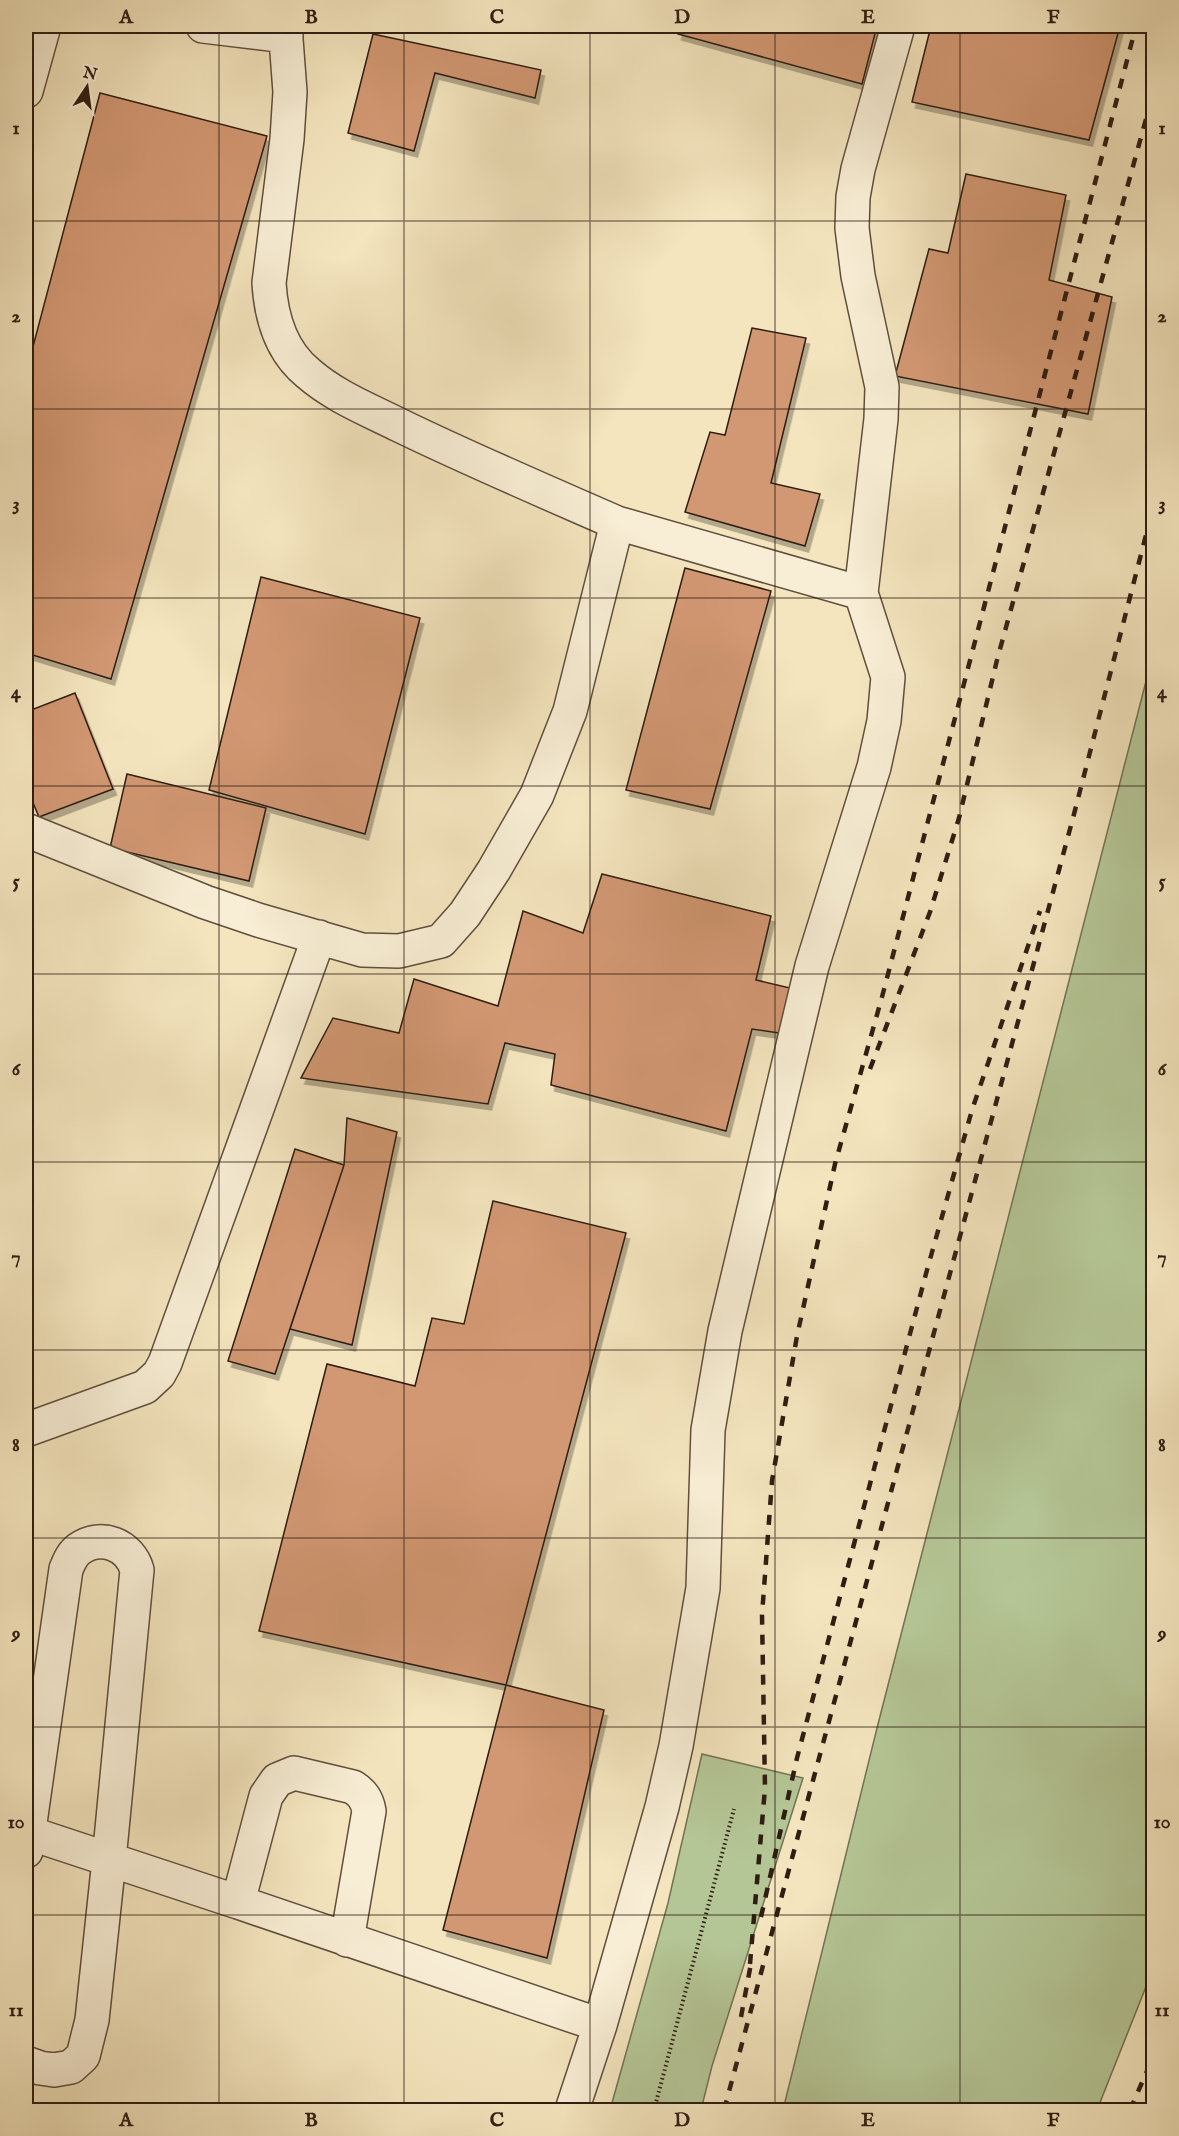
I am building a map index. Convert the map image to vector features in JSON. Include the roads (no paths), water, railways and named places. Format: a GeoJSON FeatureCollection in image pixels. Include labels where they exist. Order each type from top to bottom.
{"type":"FeatureCollection","features":[{"type":"Feature","properties":{"kind":"lane"},"geometry":{"type":"LineString","coordinates":[[26,91],[44,26]]}},
{"type":"Feature","properties":{"kind":"lane"},"geometry":{"type":"LineString","coordinates":[[203,26],[285,31],[290,92],[288,139],[269,283],[270,304],[275,323],[292,356],[307,373],[332,391],[442,446],[617,523],[861,593]]}},
{"type":"Feature","properties":{"kind":"lane"},"geometry":{"type":"LineString","coordinates":[[572,2110],[600,2025],[662,1807],[676,1746],[703,1588],[708,1430],[725,1331],[812,966],[874,767],[884,721],[888,676],[861,593],[881,418],[882,387],[858,276],[852,228],[853,197],[858,169],[898,26]]}},
{"type":"Feature","properties":{"kind":"lane"},"geometry":{"type":"LineString","coordinates":[[26,830],[205,902],[362,950],[399,951],[441,941],[465,914],[494,870],[537,795],[570,711],[617,523]]}},
{"type":"Feature","properties":{"kind":"lane"},"geometry":{"type":"LineString","coordinates":[[26,1430],[145,1387],[159,1374],[165,1363],[319,937]]}},
{"type":"Feature","properties":{"kind":"lane"},"geometry":{"type":"LineString","coordinates":[[26,2062],[40,2068],[63,2070],[71,2067],[83,2056],[92,2020],[110,1860],[137,1570],[128,1552],[113,1543],[101,1541],[80,1548],[73,1555],[66,1569],[26,1838],[110,1860],[600,2025]]}},
{"type":"Feature","properties":{"kind":"lane"},"geometry":{"type":"LineString","coordinates":[[238,1902],[266,1796],[277,1780],[294,1773],[352,1787],[365,1798],[369,1810],[347,1940]]}},
{"type":"Feature","properties":{"kind":"railway"},"geometry":{"type":"LineString","coordinates":[[750,1964],[765,1788],[762,1615],[772,1481],[797,1336],[835,1164],[882,997],[1136,26]]}},
{"type":"Feature","properties":{"kind":"railway"},"geometry":{"type":"LineString","coordinates":[[870,1069],[930,912],[959,818],[997,660],[1154,90]]}},
{"type":"Feature","properties":{"kind":"railway"},"geometry":{"type":"LineString","coordinates":[[724,2110],[1073,818],[1154,504]]}},
{"type":"Feature","properties":{"kind":"railway"},"geometry":{"type":"LineString","coordinates":[[761,1917],[797,1758],[927,1270],[972,1110],[1040,911]]}},
{"type":"Feature","properties":{"kind":"railway"},"geometry":{"type":"LineString","coordinates":[[741,2017],[752,1958]]}},
{"type":"Feature","properties":{"kind":"railway"},"geometry":{"type":"LineString","coordinates":[[1130,2110],[1154,2055]]}}]}
